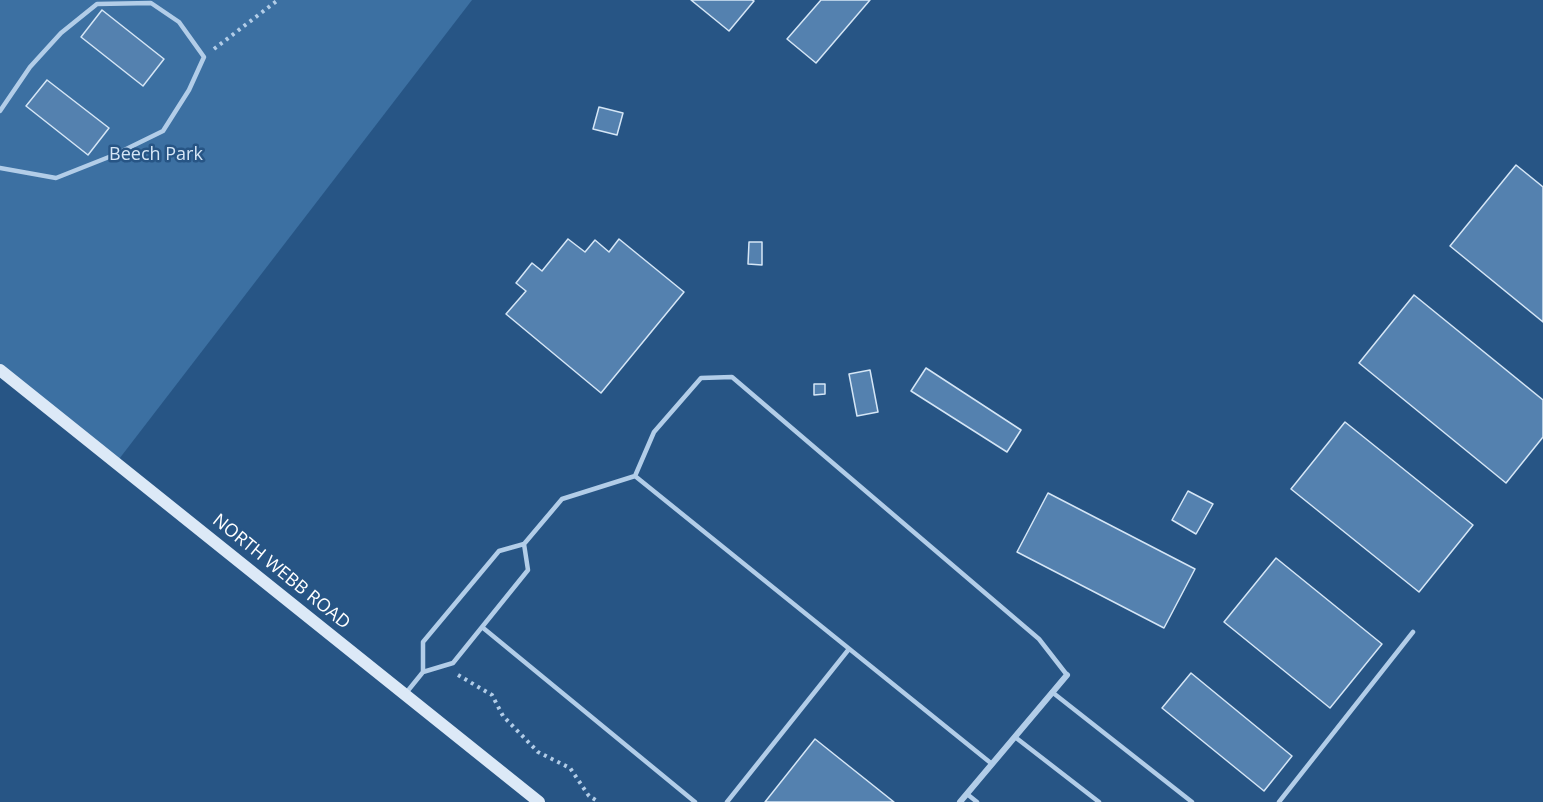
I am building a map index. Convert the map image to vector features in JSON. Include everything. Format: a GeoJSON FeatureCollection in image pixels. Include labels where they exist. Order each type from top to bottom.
{"type":"FeatureCollection","features":[{"type":"Feature","properties":{"kind":"main road","name":"NORTH WEBB ROAD"},"geometry":{"type":"LineString","coordinates":[[0,370],[539,802]]}},
{"type":"Feature","properties":{"kind":"street"},"geometry":{"type":"LineString","coordinates":[[960,802],[1067,675]]}},
{"type":"Feature","properties":{"kind":"lane"},"geometry":{"type":"LineString","coordinates":[[0,111],[30,67],[61,33],[97,4],[151,3],[179,22],[204,57],[189,90],[163,131],[114,155],[56,178],[0,168]]}},
{"type":"Feature","properties":{"kind":"lane"},"geometry":{"type":"LineString","coordinates":[[423,672],[423,642],[499,551],[524,544],[562,499],[635,476],[654,432],[701,378],[732,377],[1040,639],[1067,675]]}},
{"type":"Feature","properties":{"kind":"lane"},"geometry":{"type":"LineString","coordinates":[[635,476],[992,764]]}},
{"type":"Feature","properties":{"kind":"lane"},"geometry":{"type":"LineString","coordinates":[[405,694],[423,672],[453,663],[528,570],[524,544]]}},
{"type":"Feature","properties":{"kind":"lane"},"geometry":{"type":"LineString","coordinates":[[482,627],[695,802]]}},
{"type":"Feature","properties":{"kind":"lane"},"geometry":{"type":"LineString","coordinates":[[1279,802],[1413,632]]}},
{"type":"Feature","properties":{"kind":"lane"},"geometry":{"type":"LineString","coordinates":[[727,802],[849,649]]}},
{"type":"Feature","properties":{"kind":"lane"},"geometry":{"type":"LineString","coordinates":[[1052,692],[1192,802]]}},
{"type":"Feature","properties":{"kind":"lane"},"geometry":{"type":"LineString","coordinates":[[1015,737],[1099,802]]}},
{"type":"Feature","properties":{"kind":"lane"},"geometry":{"type":"LineString","coordinates":[[967,794],[977,802]]}},
{"type":"Feature","properties":{"kind":"path"},"geometry":{"type":"LineString","coordinates":[[204,57],[278,0]]}},
{"type":"Feature","properties":{"kind":"path"},"geometry":{"type":"LineString","coordinates":[[453,663],[457,674],[492,695],[503,716],[538,752],[570,768],[589,796],[599,802]]}},
{"type":"Feature","properties":{"kind":"green space","name":"Beech Park"},"geometry":{"type":"Polygon","coordinates":[[[0,0],[472,0],[116,463],[0,369],[0,0]]]}},
{"type":"Feature","properties":{"kind":"building"},"geometry":{"type":"Polygon","coordinates":[[[691,0],[752,0],[754,1],[729,31],[691,0]]]}},
{"type":"Feature","properties":{"kind":"building"},"geometry":{"type":"Polygon","coordinates":[[[821,0],[870,0],[816,63],[787,39],[821,0]]]}},
{"type":"Feature","properties":{"kind":"building"},"geometry":{"type":"Polygon","coordinates":[[[102,10],[164,59],[143,86],[81,37],[102,10]]]}},
{"type":"Feature","properties":{"kind":"building"},"geometry":{"type":"Polygon","coordinates":[[[47,80],[109,128],[88,155],[26,106],[47,80]]]}},
{"type":"Feature","properties":{"kind":"building"},"geometry":{"type":"Polygon","coordinates":[[[599,107],[623,113],[617,135],[593,129],[599,107]]]}},
{"type":"Feature","properties":{"kind":"building"},"geometry":{"type":"Polygon","coordinates":[[[1516,165],[1543,187],[1543,322],[1450,246],[1516,165]]]}},
{"type":"Feature","properties":{"kind":"building"},"geometry":{"type":"Polygon","coordinates":[[[568,239],[585,252],[595,240],[609,252],[619,239],[684,292],[601,393],[506,314],[526,291],[516,283],[532,263],[542,271],[568,239]]]}},
{"type":"Feature","properties":{"kind":"building"},"geometry":{"type":"Polygon","coordinates":[[[749,242],[762,242],[762,265],[748,264],[749,242]]]}},
{"type":"Feature","properties":{"kind":"building"},"geometry":{"type":"Polygon","coordinates":[[[1414,295],[1543,400],[1543,437],[1506,483],[1359,363],[1414,295]]]}},
{"type":"Feature","properties":{"kind":"building"},"geometry":{"type":"Polygon","coordinates":[[[926,368],[1021,430],[1007,452],[911,391],[926,368]]]}},
{"type":"Feature","properties":{"kind":"building"},"geometry":{"type":"Polygon","coordinates":[[[870,370],[878,412],[857,416],[849,374],[870,370]]]}},
{"type":"Feature","properties":{"kind":"building"},"geometry":{"type":"Polygon","coordinates":[[[814,384],[825,384],[825,394],[814,395],[814,384]]]}},
{"type":"Feature","properties":{"kind":"building"},"geometry":{"type":"Polygon","coordinates":[[[1345,422],[1473,525],[1419,592],[1291,489],[1345,422]]]}},
{"type":"Feature","properties":{"kind":"building"},"geometry":{"type":"Polygon","coordinates":[[[1188,491],[1213,504],[1196,534],[1172,520],[1188,491]]]}},
{"type":"Feature","properties":{"kind":"building"},"geometry":{"type":"Polygon","coordinates":[[[1048,493],[1195,569],[1164,628],[1017,552],[1048,493]]]}},
{"type":"Feature","properties":{"kind":"building"},"geometry":{"type":"Polygon","coordinates":[[[1276,558],[1382,644],[1330,708],[1224,622],[1276,558]]]}},
{"type":"Feature","properties":{"kind":"building"},"geometry":{"type":"Polygon","coordinates":[[[1191,673],[1292,756],[1264,791],[1162,708],[1191,673]]]}},
{"type":"Feature","properties":{"kind":"building"},"geometry":{"type":"Polygon","coordinates":[[[815,739],[894,802],[765,802],[815,739]]]}}]}
